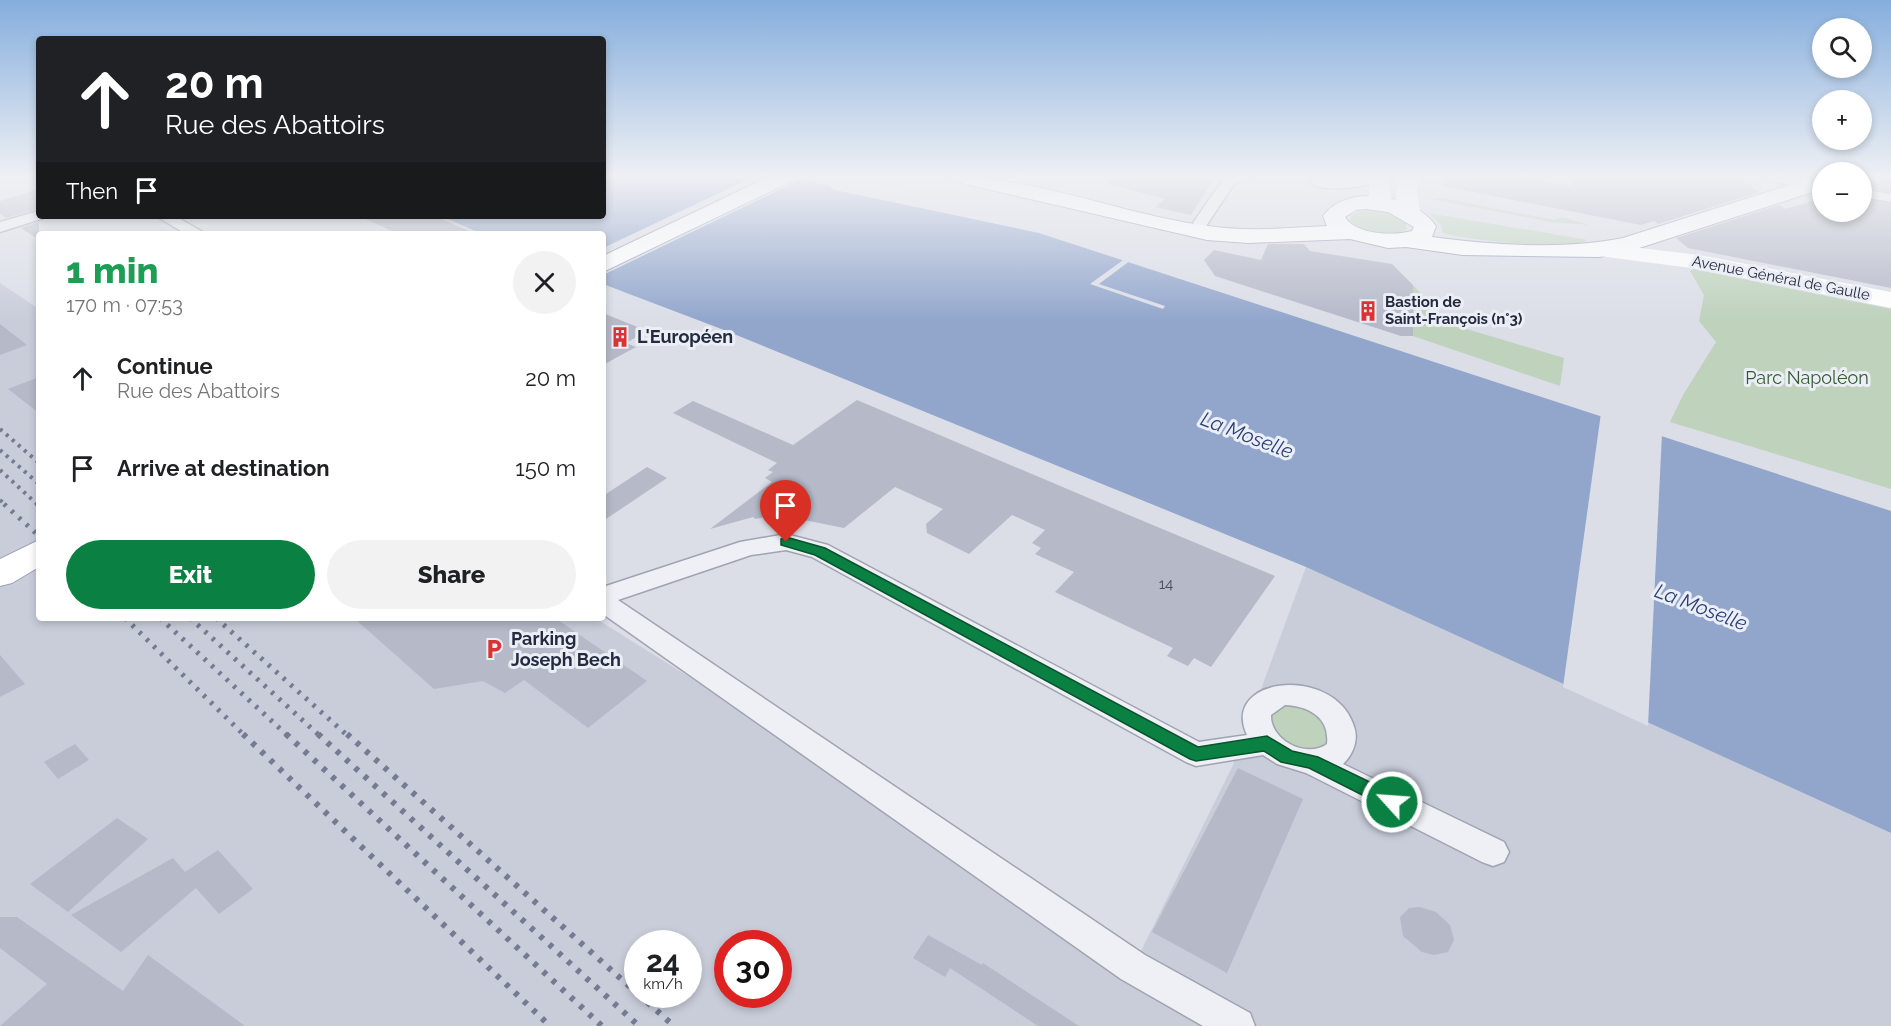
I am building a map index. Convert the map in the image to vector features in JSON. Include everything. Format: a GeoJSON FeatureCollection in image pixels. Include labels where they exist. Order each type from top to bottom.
{"type":"FeatureCollection","features":[{"type":"Feature","properties":{"kind":"main road"},"geometry":{"type":"LineString","coordinates":[[606,256],[670,225]]}},
{"type":"Feature","properties":{"kind":"main road"},"geometry":{"type":"LineString","coordinates":[[606,264],[686,225]]}},
{"type":"Feature","properties":{"kind":"main road"},"geometry":{"type":"LineString","coordinates":[[1171,225],[1207,233],[1248,236],[1350,232]]}},
{"type":"Feature","properties":{"kind":"main road"},"geometry":{"type":"LineString","coordinates":[[1240,225],[1253,227],[1281,225]]}},
{"type":"Feature","properties":{"kind":"main road"},"geometry":{"type":"LineString","coordinates":[[1338,225],[1350,232],[1374,239],[1416,236],[1463,248],[1599,250]]}},
{"type":"Feature","properties":{"kind":"main road"},"geometry":{"type":"LineString","coordinates":[[1416,236],[1421,225]]}},
{"type":"Feature","properties":{"kind":"main road"},"geometry":{"type":"LineString","coordinates":[[1664,241],[1708,225]]}},
{"type":"Feature","properties":{"kind":"main road","name":"Avenue Général de Gaulle"},"geometry":{"type":"LineString","coordinates":[[1599,250],[1628,244],[1664,241],[1891,295]]}},
{"type":"Feature","properties":{"kind":"main road","name":"Avenue Général de Gaulle"},"geometry":{"type":"LineString","coordinates":[[1599,250],[1699,262],[1891,300]]}},
{"type":"Feature","properties":{"kind":"main road"},"geometry":{"type":"LineString","coordinates":[[0,559],[36,540]]}},
{"type":"Feature","properties":{"kind":"main road"},"geometry":{"type":"LineString","coordinates":[[0,574],[36,554]]}},
{"type":"Feature","properties":{"kind":"street"},"geometry":{"type":"LineString","coordinates":[[606,595],[748,548],[786,542],[820,551],[1196,754],[1267,743]]}},
{"type":"Feature","properties":{"kind":"street"},"geometry":{"type":"LineString","coordinates":[[606,604],[1133,967],[1237,1026]]}},
{"type":"Feature","properties":{"kind":"street"},"geometry":{"type":"LineString","coordinates":[[1312,762],[1326,760],[1342,745],[1344,734],[1332,712],[1309,698],[1282,694],[1262,704],[1257,712],[1256,722],[1267,743],[1287,757],[1312,762],[1492,852]]}},
{"type":"Feature","properties":{"kind":"shaded area"},"geometry":{"type":"Polygon","coordinates":[[[0,283],[36,307],[36,621],[600,621],[1121,947],[1140,953],[1233,765],[1306,567],[1891,833],[1891,1026],[0,1026],[0,283]]]}},
{"type":"Feature","properties":{"kind":"green space"},"geometry":{"type":"Polygon","coordinates":[[[1406,225],[1407,229],[1386,235],[1363,230],[1356,226],[1406,225]]]}},
{"type":"Feature","properties":{"kind":"green space"},"geometry":{"type":"Polygon","coordinates":[[[1441,225],[1498,225],[1587,240],[1560,245],[1494,241],[1443,233],[1441,225]]]}},
{"type":"Feature","properties":{"kind":"green space","name":"Parc Napoléon"},"geometry":{"type":"Polygon","coordinates":[[[1693,269],[1891,309],[1891,489],[1670,422],[1683,395],[1716,342],[1699,321],[1704,295],[1690,271],[1693,269]]]}},
{"type":"Feature","properties":{"kind":"green space"},"geometry":{"type":"Polygon","coordinates":[[[1413,285],[1450,324],[1564,358],[1560,386],[1413,336],[1413,285]]]}},
{"type":"Feature","properties":{"kind":"green space"},"geometry":{"type":"Polygon","coordinates":[[[1293,706],[1312,712],[1324,724],[1328,737],[1318,748],[1306,751],[1293,747],[1282,740],[1274,730],[1272,719],[1277,711],[1293,706]]]}},
{"type":"Feature","properties":{"kind":"water","name":"La Moselle"},"geometry":{"type":"Polygon","coordinates":[[[461,225],[1000,225],[1039,233],[1891,511],[1891,833],[1306,567],[724,330],[606,285],[606,231],[475,231],[461,225]]]}},
{"type":"Feature","properties":{"kind":"pier"},"geometry":{"type":"Polygon","coordinates":[[[652,225],[707,225],[606,274],[606,247],[652,225]]]}},
{"type":"Feature","properties":{"kind":"pier"},"geometry":{"type":"Polygon","coordinates":[[[1126,258],[1131,260],[1099,284],[1165,306],[1163,309],[1090,284],[1126,258]]]}},
{"type":"Feature","properties":{"kind":"pier"},"geometry":{"type":"Polygon","coordinates":[[[1601,413],[1662,433],[1648,726],[1563,687],[1601,413]]]}},
{"type":"Feature","properties":{"kind":"building"},"geometry":{"type":"Polygon","coordinates":[[[30,225],[39,225],[36,238],[21,228],[30,225]]]}},
{"type":"Feature","properties":{"kind":"building"},"geometry":{"type":"Polygon","coordinates":[[[379,225],[455,225],[469,231],[392,231],[379,225]]]}},
{"type":"Feature","properties":{"kind":"building"},"geometry":{"type":"Polygon","coordinates":[[[1717,225],[1891,225],[1891,288],[1688,248],[1676,238],[1717,225]]]}},
{"type":"Feature","properties":{"kind":"building","name":"Bastion de Saint-François (n°3)"},"geometry":{"type":"Polygon","coordinates":[[[1268,244],[1304,244],[1310,251],[1392,264],[1413,285],[1413,336],[1401,336],[1215,276],[1204,260],[1214,250],[1261,260],[1268,244]]]}},
{"type":"Feature","properties":{"kind":"building","name":"L'Européen"},"geometry":{"type":"Polygon","coordinates":[[[606,314],[647,331],[626,343],[636,347],[606,363],[606,314]]]}},
{"type":"Feature","properties":{"kind":"building"},"geometry":{"type":"Polygon","coordinates":[[[0,324],[27,345],[0,355],[0,324]]]}},
{"type":"Feature","properties":{"kind":"building"},"geometry":{"type":"Polygon","coordinates":[[[36,378],[36,411],[8,389],[36,378]]]}},
{"type":"Feature","properties":{"kind":"building"},"geometry":{"type":"Polygon","coordinates":[[[857,400],[1275,576],[1211,667],[1194,658],[1188,666],[1167,656],[1173,648],[1055,592],[1074,572],[1035,554],[1041,548],[1032,543],[1045,530],[1012,515],[969,554],[927,533],[926,524],[943,509],[895,487],[844,528],[799,519],[785,512],[772,512],[766,517],[755,519],[753,517],[710,529],[772,482],[765,478],[773,472],[768,470],[777,463],[673,413],[693,401],[793,445],[857,400]]]}},
{"type":"Feature","properties":{"kind":"building"},"geometry":{"type":"Polygon","coordinates":[[[647,467],[667,478],[606,519],[606,494],[647,467]]]}},
{"type":"Feature","properties":{"kind":"building","name":"Parking Joseph Bech"},"geometry":{"type":"Polygon","coordinates":[[[357,621],[559,621],[647,681],[588,728],[524,680],[505,693],[483,681],[434,689],[357,621]]]}},
{"type":"Feature","properties":{"kind":"building"},"geometry":{"type":"Polygon","coordinates":[[[0,655],[25,684],[0,697],[0,655]]]}},
{"type":"Feature","properties":{"kind":"building"},"geometry":{"type":"Polygon","coordinates":[[[75,744],[89,760],[58,779],[44,762],[75,744]]]}},
{"type":"Feature","properties":{"kind":"building"},"geometry":{"type":"Polygon","coordinates":[[[1238,768],[1303,799],[1227,973],[1152,932],[1238,768]]]}},
{"type":"Feature","properties":{"kind":"building"},"geometry":{"type":"Polygon","coordinates":[[[117,818],[148,839],[68,912],[30,884],[117,818]]]}},
{"type":"Feature","properties":{"kind":"building"},"geometry":{"type":"Polygon","coordinates":[[[218,850],[253,889],[219,914],[196,888],[121,952],[71,915],[173,858],[185,872],[218,850]]]}},
{"type":"Feature","properties":{"kind":"building"},"geometry":{"type":"Polygon","coordinates":[[[1420,907],[1436,912],[1450,925],[1454,940],[1448,952],[1434,955],[1422,952],[1403,936],[1400,917],[1409,908],[1420,907]]]}},
{"type":"Feature","properties":{"kind":"building"},"geometry":{"type":"Polygon","coordinates":[[[0,917],[17,917],[123,991],[148,955],[245,1026],[0,1026],[47,984],[0,948],[0,917]]]}},
{"type":"Feature","properties":{"kind":"building"},"geometry":{"type":"Polygon","coordinates":[[[928,935],[982,965],[983,963],[1079,1026],[1038,1026],[950,968],[945,977],[913,958],[928,935]]]}},
{"type":"Feature","properties":{"kind":"railway"},"geometry":{"type":"LineString","coordinates":[[0,429],[36,460]]}},
{"type":"Feature","properties":{"kind":"railway"},"geometry":{"type":"LineString","coordinates":[[0,450],[36,481]]}},
{"type":"Feature","properties":{"kind":"railway"},"geometry":{"type":"LineString","coordinates":[[0,470],[36,503]]}},
{"type":"Feature","properties":{"kind":"railway"},"geometry":{"type":"LineString","coordinates":[[0,500],[6,505]]}},
{"type":"Feature","properties":{"kind":"railway"},"geometry":{"type":"LineString","coordinates":[[4,504],[36,533]]}},
{"type":"Feature","properties":{"kind":"railway"},"geometry":{"type":"LineString","coordinates":[[128,621],[245,736]]}},
{"type":"Feature","properties":{"kind":"railway"},"geometry":{"type":"LineString","coordinates":[[163,621],[288,736]]}},
{"type":"Feature","properties":{"kind":"railway"},"geometry":{"type":"LineString","coordinates":[[193,621],[320,736]]}},
{"type":"Feature","properties":{"kind":"railway"},"geometry":{"type":"LineString","coordinates":[[219,621],[348,736]]}},
{"type":"Feature","properties":{"kind":"railway"},"geometry":{"type":"LineString","coordinates":[[243,734],[550,1026]]}},
{"type":"Feature","properties":{"kind":"railway"},"geometry":{"type":"LineString","coordinates":[[286,734],[602,1026]]}},
{"type":"Feature","properties":{"kind":"railway"},"geometry":{"type":"LineString","coordinates":[[318,734],[639,1026]]}},
{"type":"Feature","properties":{"kind":"railway"},"geometry":{"type":"LineString","coordinates":[[347,734],[674,1026]]}},
{"type":"Feature","properties":{"kind":"place","name":"Bastion de Saint-François (n°3)"},"geometry":{"type":"Point","coordinates":[1368,311]}},
{"type":"Feature","properties":{"kind":"place","name":"L'Européen"},"geometry":{"type":"Point","coordinates":[620,337]}},
{"type":"Feature","properties":{"kind":"place","name":"Parking Joseph Bech"},"geometry":{"type":"Point","coordinates":[494,649]}},
{"type":"Feature","properties":{"kind":"route"},"geometry":{"type":"LineString","coordinates":[[786,542],[820,551],[1196,754],[1267,743],[1287,757],[1312,762],[1392,802]]}}]}
